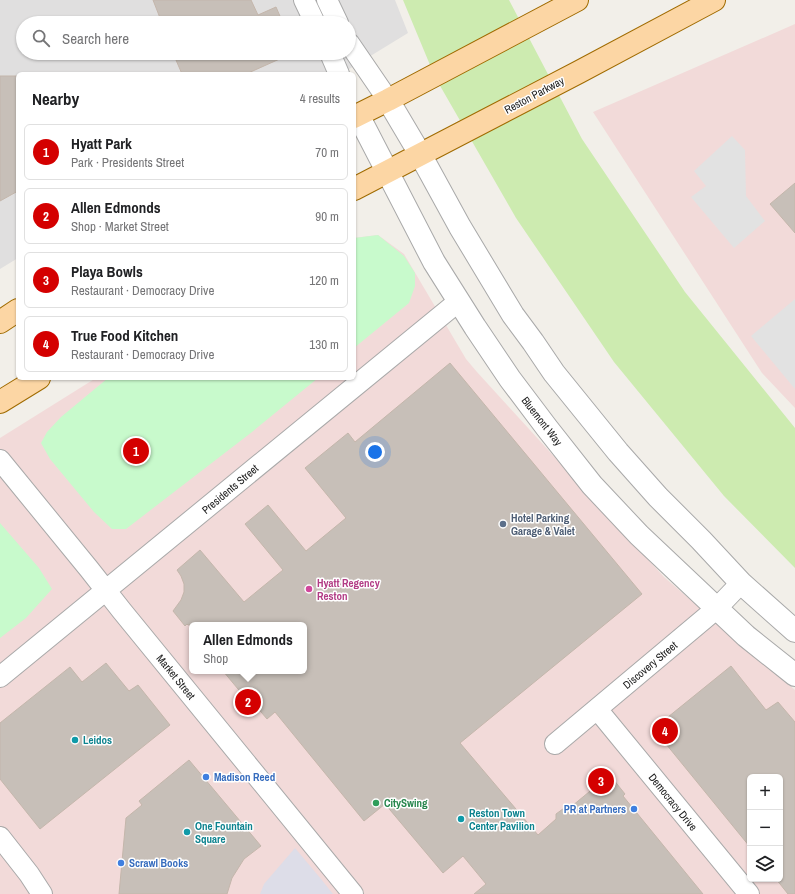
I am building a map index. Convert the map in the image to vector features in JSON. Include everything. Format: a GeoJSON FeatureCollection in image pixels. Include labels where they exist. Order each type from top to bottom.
{"type":"FeatureCollection","features":[{"type":"Feature","properties":{"kind":"main road","name":"Reston Parkway"},"geometry":{"type":"LineString","coordinates":[[356,188],[714,0]]}},
{"type":"Feature","properties":{"kind":"main road"},"geometry":{"type":"LineString","coordinates":[[356,112],[388,100],[565,5]]}},
{"type":"Feature","properties":{"kind":"main road"},"geometry":{"type":"LineString","coordinates":[[0,322],[16,311]]}},
{"type":"Feature","properties":{"kind":"main road"},"geometry":{"type":"LineString","coordinates":[[0,402],[36,380]]}},
{"type":"Feature","properties":{"kind":"street"},"geometry":{"type":"LineString","coordinates":[[304,0],[312,16]]}},
{"type":"Feature","properties":{"kind":"street"},"geometry":{"type":"LineString","coordinates":[[327,0],[335,16]]}},
{"type":"Feature","properties":{"kind":"street"},"geometry":{"type":"LineString","coordinates":[[356,53],[388,100],[420,154],[460,228],[513,315],[554,373],[618,452],[658,497],[741,583],[795,631]]}},
{"type":"Feature","properties":{"kind":"street"},"geometry":{"type":"LineString","coordinates":[[333,60],[338,72]]}},
{"type":"Feature","properties":{"kind":"street","name":"Bluemont Way"},"geometry":{"type":"LineString","coordinates":[[356,114],[388,171],[434,262],[510,380],[547,428],[592,485],[639,535],[746,636],[795,674]]}},
{"type":"Feature","properties":{"kind":"street","name":"Presidents Street"},"geometry":{"type":"LineString","coordinates":[[0,677],[459,301]]}},
{"type":"Feature","properties":{"kind":"street","name":"Market Street"},"geometry":{"type":"LineString","coordinates":[[0,460],[353,894]]}},
{"type":"Feature","properties":{"kind":"street","name":"Discovery Street"},"geometry":{"type":"LineString","coordinates":[[556,744],[716,609],[741,583]]}},
{"type":"Feature","properties":{"kind":"street","name":"Democracy Drive"},"geometry":{"type":"LineString","coordinates":[[597,709],[748,894]]}},
{"type":"Feature","properties":{"kind":"street"},"geometry":{"type":"LineString","coordinates":[[0,837],[29,874],[42,894]]}},
{"type":"Feature","properties":{"kind":"shaded area"},"geometry":{"type":"Polygon","coordinates":[[[0,0],[395,0],[408,33],[344,72],[16,72],[16,259],[0,269],[0,0]]]}},
{"type":"Feature","properties":{"kind":"shaded area"},"geometry":{"type":"Polygon","coordinates":[[[795,24],[795,408],[762,373],[593,112],[795,24]]]}},
{"type":"Feature","properties":{"kind":"shaded area"},"geometry":{"type":"Polygon","coordinates":[[[732,136],[745,150],[746,196],[765,221],[734,248],[691,197],[706,186],[694,171],[732,136]]]}},
{"type":"Feature","properties":{"kind":"shaded area"},"geometry":{"type":"Polygon","coordinates":[[[378,235],[404,254],[466,359],[477,372],[664,577],[795,690],[795,894],[0,894],[0,438],[93,380],[356,380],[356,238],[378,235]]]}},
{"type":"Feature","properties":{"kind":"shaded area"},"geometry":{"type":"Polygon","coordinates":[[[795,299],[795,389],[751,336],[795,299]]]}},
{"type":"Feature","properties":{"kind":"shaded area"},"geometry":{"type":"Polygon","coordinates":[[[295,848],[333,894],[260,894],[264,884],[295,848]]]}},
{"type":"Feature","properties":{"kind":"green space"},"geometry":{"type":"Polygon","coordinates":[[[403,0],[509,0],[582,139],[685,292],[795,428],[795,568],[724,496],[614,362],[516,218],[435,77],[403,0]]]}},
{"type":"Feature","properties":{"kind":"green space"},"geometry":{"type":"Polygon","coordinates":[[[378,235],[404,256],[415,273],[415,286],[409,303],[356,346],[356,238],[378,235]]]}},
{"type":"Feature","properties":{"kind":"green space"},"geometry":{"type":"Polygon","coordinates":[[[106,380],[316,380],[252,432],[126,529],[112,529],[94,512],[50,459],[41,443],[47,432],[61,417],[106,380]]]}},
{"type":"Feature","properties":{"kind":"green space"},"geometry":{"type":"Polygon","coordinates":[[[0,523],[39,568],[52,589],[26,618],[0,638],[0,523]]]}},
{"type":"Feature","properties":{"kind":"building"},"geometry":{"type":"Polygon","coordinates":[[[153,0],[251,0],[258,15],[276,7],[280,16],[159,16],[153,0]]]}},
{"type":"Feature","properties":{"kind":"building"},"geometry":{"type":"Polygon","coordinates":[[[176,60],[277,60],[250,72],[181,72],[176,60]]]}},
{"type":"Feature","properties":{"kind":"building"},"geometry":{"type":"Polygon","coordinates":[[[0,76],[16,76],[16,192],[0,201],[0,76]]]}},
{"type":"Feature","properties":{"kind":"building"},"geometry":{"type":"Polygon","coordinates":[[[795,183],[795,233],[770,204],[795,183]]]}},
{"type":"Feature","properties":{"kind":"building"},"geometry":{"type":"Polygon","coordinates":[[[450,363],[642,594],[460,743],[538,835],[556,819],[556,814],[567,806],[572,806],[609,774],[625,794],[623,796],[703,894],[474,894],[486,884],[463,856],[443,873],[385,804],[364,821],[275,712],[267,719],[250,699],[248,701],[226,674],[307,674],[307,622],[189,622],[189,625],[187,624],[185,626],[173,611],[181,600],[184,592],[184,584],[177,570],[200,550],[244,602],[283,570],[245,524],[268,505],[306,551],[346,518],[305,468],[348,433],[355,442],[450,363]]]}},
{"type":"Feature","properties":{"kind":"building","name":"Leidos"},"geometry":{"type":"Polygon","coordinates":[[[106,663],[129,691],[138,685],[170,725],[40,829],[0,779],[0,723],[70,667],[82,682],[106,663]]]}},
{"type":"Feature","properties":{"kind":"building"},"geometry":{"type":"Polygon","coordinates":[[[731,666],[766,710],[778,702],[795,722],[795,894],[788,894],[778,882],[783,882],[783,774],[747,774],[747,843],[666,744],[673,732],[672,724],[668,717],[731,666]]]}},
{"type":"Feature","properties":{"kind":"building","name":"One Fountain Square"},"geometry":{"type":"Polygon","coordinates":[[[189,760],[261,846],[244,859],[232,878],[227,894],[119,894],[126,818],[142,805],[139,801],[189,760]]]}},
{"type":"Feature","properties":{"kind":"place","name":"Hyatt Park"},"geometry":{"type":"Point","coordinates":[136,451]}},
{"type":"Feature","properties":{"kind":"place","name":"Hotel Parking Garage & Valet"},"geometry":{"type":"Point","coordinates":[503,524]}},
{"type":"Feature","properties":{"kind":"place","name":"Hyatt Regency Reston"},"geometry":{"type":"Point","coordinates":[309,589]}},
{"type":"Feature","properties":{"kind":"place","name":"Allen Edmonds"},"geometry":{"type":"Point","coordinates":[248,702]}},
{"type":"Feature","properties":{"kind":"place","name":"True Food Kitchen"},"geometry":{"type":"Point","coordinates":[665,731]}},
{"type":"Feature","properties":{"kind":"place","name":"Leidos"},"geometry":{"type":"Point","coordinates":[75,740]}},
{"type":"Feature","properties":{"kind":"place","name":"Madison Reed"},"geometry":{"type":"Point","coordinates":[206,777]}},
{"type":"Feature","properties":{"kind":"place","name":"Playa Bowls"},"geometry":{"type":"Point","coordinates":[601,781]}},
{"type":"Feature","properties":{"kind":"place","name":"CitySwing"},"geometry":{"type":"Point","coordinates":[376,803]}},
{"type":"Feature","properties":{"kind":"place","name":"PR at Partners"},"geometry":{"type":"Point","coordinates":[634,809]}},
{"type":"Feature","properties":{"kind":"place","name":"Reston Town Center Pavilion"},"geometry":{"type":"Point","coordinates":[461,819]}},
{"type":"Feature","properties":{"kind":"place","name":"One Fountain Square"},"geometry":{"type":"Point","coordinates":[187,832]}},
{"type":"Feature","properties":{"kind":"place","name":"Scrawl Books"},"geometry":{"type":"Point","coordinates":[121,863]}}]}
